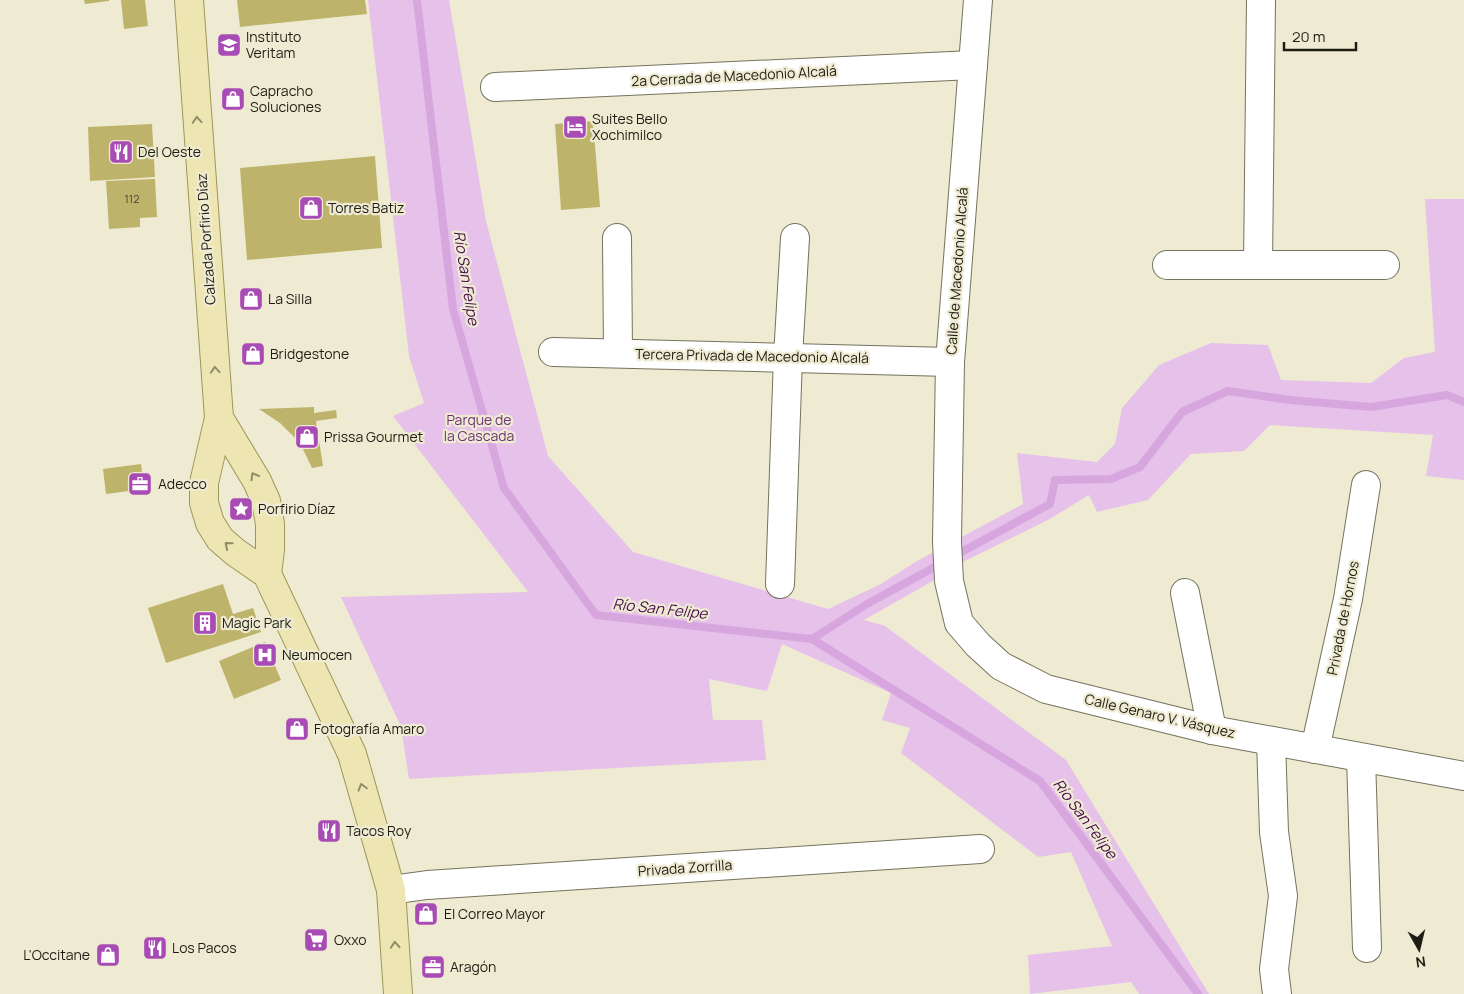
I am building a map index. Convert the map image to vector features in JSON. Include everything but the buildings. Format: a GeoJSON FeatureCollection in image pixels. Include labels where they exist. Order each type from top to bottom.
{"type":"FeatureCollection","features":[{"type":"Feature","properties":{"kind":"main road","name":"Calzada Porfirio Díaz"},"geometry":{"type":"LineString","coordinates":[[189,0],[219,418],[204,483],[204,503],[210,523],[220,539],[267,574],[270,550],[270,524],[266,501],[257,481],[219,418]]}},
{"type":"Feature","properties":{"kind":"main road"},"geometry":{"type":"LineString","coordinates":[[267,574],[352,754],[391,890],[398,994]]}},
{"type":"Feature","properties":{"kind":"street","name":"Calle de Macedonio Alcalá"},"geometry":{"type":"LineString","coordinates":[[947,542],[950,362],[978,0]]}},
{"type":"Feature","properties":{"kind":"street"},"geometry":{"type":"LineString","coordinates":[[1258,265],[1262,0]]}},
{"type":"Feature","properties":{"kind":"street","name":"2a Cerrada de Macedonio Alcalá"},"geometry":{"type":"LineString","coordinates":[[495,87],[973,65]]}},
{"type":"Feature","properties":{"kind":"street"},"geometry":{"type":"LineString","coordinates":[[617,238],[618,353]]}},
{"type":"Feature","properties":{"kind":"street"},"geometry":{"type":"LineString","coordinates":[[780,584],[788,357],[795,238]]}},
{"type":"Feature","properties":{"kind":"street"},"geometry":{"type":"LineString","coordinates":[[1167,265],[1385,264]]}},
{"type":"Feature","properties":{"kind":"street","name":"Tercera Privada de Macedonio Alcalá"},"geometry":{"type":"LineString","coordinates":[[553,352],[950,362]]}},
{"type":"Feature","properties":{"kind":"street","name":"Privada de Hornos"},"geometry":{"type":"LineString","coordinates":[[1315,749],[1348,599],[1366,485]]}},
{"type":"Feature","properties":{"kind":"street","name":"Calle Genaro V. Vásquez"},"geometry":{"type":"LineString","coordinates":[[947,542],[949,581],[959,623],[1001,666],[1046,689],[1212,730],[1464,776]]}},
{"type":"Feature","properties":{"kind":"street"},"geometry":{"type":"LineString","coordinates":[[1185,593],[1212,730]]}},
{"type":"Feature","properties":{"kind":"street"},"geometry":{"type":"LineString","coordinates":[[1271,741],[1274,832],[1282,896],[1274,969],[1277,994]]}},
{"type":"Feature","properties":{"kind":"street"},"geometry":{"type":"LineString","coordinates":[[1361,758],[1367,948]]}},
{"type":"Feature","properties":{"kind":"street","name":"Privada Zorrilla"},"geometry":{"type":"LineString","coordinates":[[391,890],[427,885],[980,849]]}},
{"type":"Feature","properties":{"kind":"green space","name":"Parque de la Cascada"},"geometry":{"type":"Polygon","coordinates":[[[368,0],[449,0],[486,221],[548,456],[633,552],[828,609],[879,585],[917,561],[1023,504],[1017,453],[1097,462],[1115,444],[1122,408],[1159,365],[1211,343],[1268,345],[1281,380],[1371,383],[1404,358],[1435,352],[1425,199],[1464,199],[1464,480],[1426,476],[1433,435],[1270,425],[1244,451],[1191,454],[1148,500],[1097,512],[1089,495],[1048,520],[955,566],[931,582],[864,620],[885,626],[1066,760],[1209,994],[1139,994],[1131,982],[1030,994],[1028,955],[1112,946],[1071,852],[1038,857],[901,753],[910,728],[882,720],[891,693],[782,644],[767,691],[709,679],[713,720],[762,720],[766,760],[409,779],[401,727],[341,597],[528,592],[393,416],[424,403],[409,356],[368,0]]]}},
{"type":"Feature","properties":{"kind":"waterway","name":"Río San Felipe"},"geometry":{"type":"LineString","coordinates":[[417,0],[453,309],[504,488],[596,615],[812,639],[1040,781],[1198,994]]}},
{"type":"Feature","properties":{"kind":"waterway"},"geometry":{"type":"LineString","coordinates":[[954,556],[1050,504],[1055,480],[1111,479],[1140,467],[1182,412],[1228,391],[1290,400],[1371,407],[1447,395],[1464,402]]}},
{"type":"Feature","properties":{"kind":"waterway"},"geometry":{"type":"LineString","coordinates":[[812,639],[867,604],[942,563]]}},
{"type":"Feature","properties":{"kind":"place","name":"Instituto Veritam"},"geometry":{"type":"Point","coordinates":[229,45]}},
{"type":"Feature","properties":{"kind":"place","name":"Capracho Soluciones"},"geometry":{"type":"Point","coordinates":[233,99]}},
{"type":"Feature","properties":{"kind":"place","name":"Suites Bello Xochimilco"},"geometry":{"type":"Point","coordinates":[575,127]}},
{"type":"Feature","properties":{"kind":"place","name":"Del Oeste"},"geometry":{"type":"Point","coordinates":[121,152]}},
{"type":"Feature","properties":{"kind":"place","name":"Torres Batiz"},"geometry":{"type":"Point","coordinates":[311,208]}},
{"type":"Feature","properties":{"kind":"place","name":"La Silla"},"geometry":{"type":"Point","coordinates":[251,299]}},
{"type":"Feature","properties":{"kind":"place","name":"Bridgestone"},"geometry":{"type":"Point","coordinates":[253,354]}},
{"type":"Feature","properties":{"kind":"place","name":"Prissa Gourmet"},"geometry":{"type":"Point","coordinates":[307,437]}},
{"type":"Feature","properties":{"kind":"place","name":"Adecco"},"geometry":{"type":"Point","coordinates":[140,484]}},
{"type":"Feature","properties":{"kind":"place","name":"Porfirio Díaz"},"geometry":{"type":"Point","coordinates":[241,509]}},
{"type":"Feature","properties":{"kind":"place","name":"Magic Park"},"geometry":{"type":"Point","coordinates":[205,623]}},
{"type":"Feature","properties":{"kind":"place","name":"Neumocen"},"geometry":{"type":"Point","coordinates":[265,655]}},
{"type":"Feature","properties":{"kind":"place","name":"Fotografía Amaro"},"geometry":{"type":"Point","coordinates":[297,729]}},
{"type":"Feature","properties":{"kind":"place","name":"Tacos Roy"},"geometry":{"type":"Point","coordinates":[329,831]}},
{"type":"Feature","properties":{"kind":"place","name":"El Correo Mayor"},"geometry":{"type":"Point","coordinates":[426,914]}},
{"type":"Feature","properties":{"kind":"place","name":"Oxxo"},"geometry":{"type":"Point","coordinates":[316,940]}},
{"type":"Feature","properties":{"kind":"place","name":"Los Pacos"},"geometry":{"type":"Point","coordinates":[155,948]}},
{"type":"Feature","properties":{"kind":"place","name":"L'Occitane"},"geometry":{"type":"Point","coordinates":[108,955]}},
{"type":"Feature","properties":{"kind":"place","name":"Aragón"},"geometry":{"type":"Point","coordinates":[433,967]}}]}
